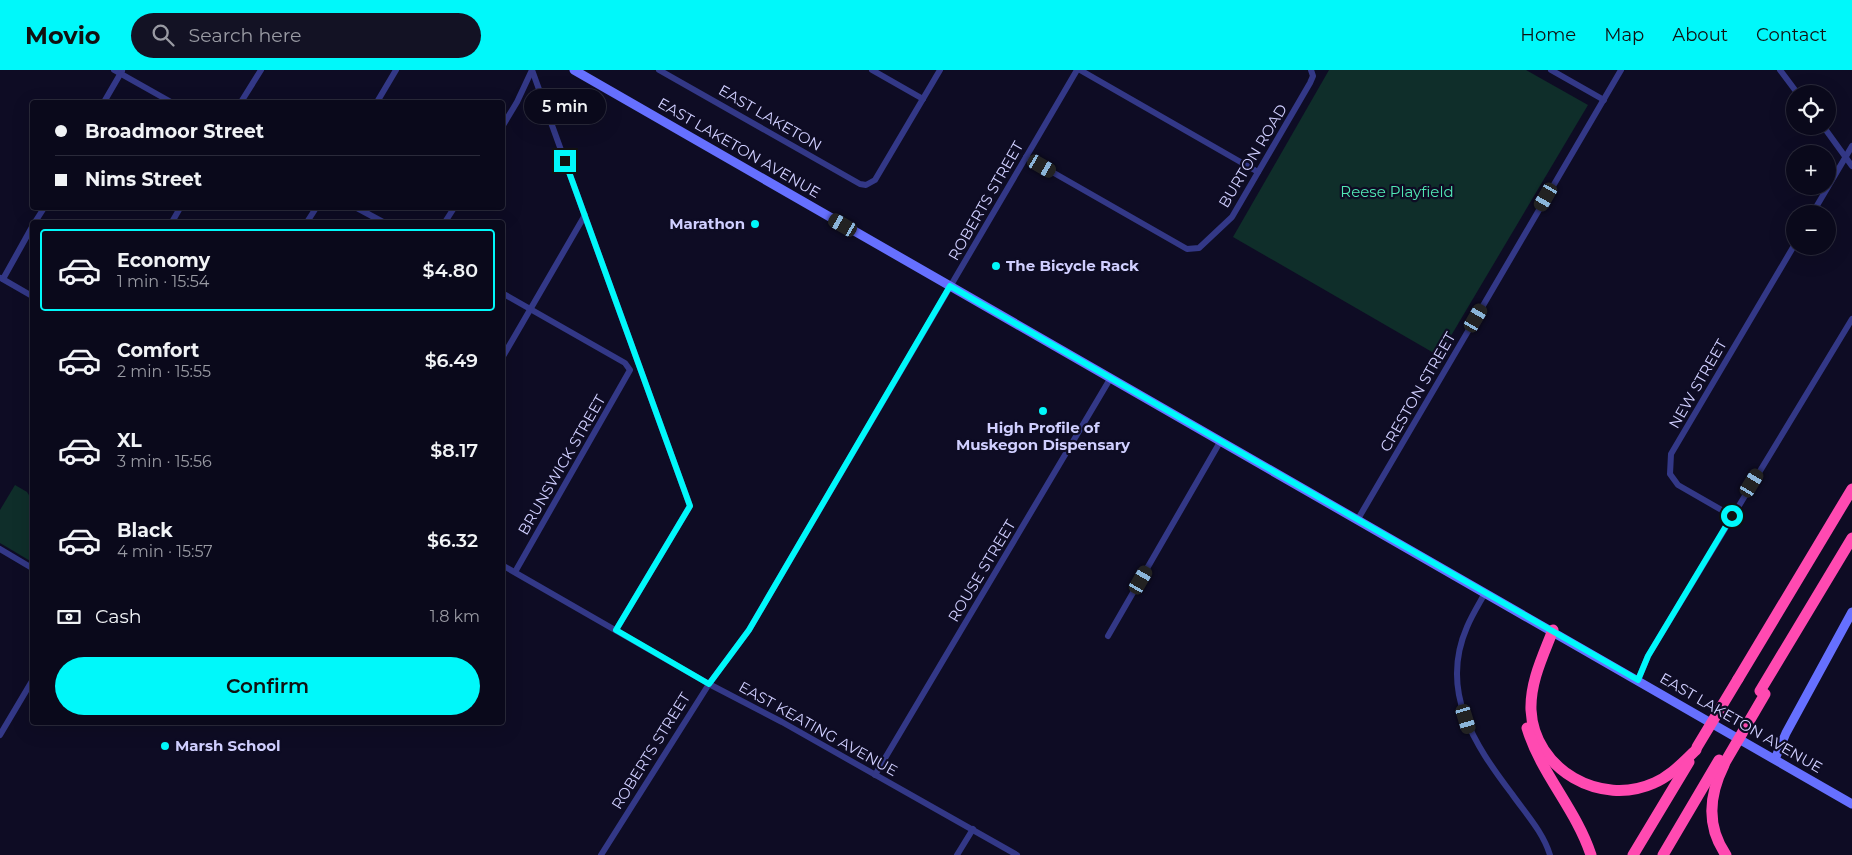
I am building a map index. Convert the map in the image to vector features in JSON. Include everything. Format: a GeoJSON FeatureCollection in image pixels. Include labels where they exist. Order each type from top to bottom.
{"type":"FeatureCollection","features":[{"type":"Feature","properties":{"kind":"highway"},"geometry":{"type":"LineString","coordinates":[[1633,855],[1852,489]]}},
{"type":"Feature","properties":{"kind":"highway"},"geometry":{"type":"LineString","coordinates":[[1663,855],[1722,762],[1852,538]]}},
{"type":"Feature","properties":{"kind":"highway"},"geometry":{"type":"LineString","coordinates":[[1553,630],[1536,676],[1531,711],[1538,738],[1549,756],[1563,771],[1584,784],[1612,791],[1628,790],[1654,784],[1668,776],[1696,749]]}},
{"type":"Feature","properties":{"kind":"highway"},"geometry":{"type":"LineString","coordinates":[[1553,630],[1535,660],[1530,677],[1526,709],[1527,729],[1542,766],[1577,820],[1591,855]]}},
{"type":"Feature","properties":{"kind":"highway"},"geometry":{"type":"LineString","coordinates":[[1722,762],[1711,813],[1717,839],[1726,855]]}},
{"type":"Feature","properties":{"kind":"main road","name":"EAST LAKETON AVENUE"},"geometry":{"type":"LineString","coordinates":[[574,70],[1220,442],[1553,630],[1852,804]]}},
{"type":"Feature","properties":{"kind":"main road"},"geometry":{"type":"LineString","coordinates":[[1775,759],[1786,733],[1852,612]]}},
{"type":"Feature","properties":{"kind":"street"},"geometry":{"type":"LineString","coordinates":[[242,100],[262,70]]}},
{"type":"Feature","properties":{"kind":"street"},"geometry":{"type":"LineString","coordinates":[[378,100],[396,70]]}},
{"type":"Feature","properties":{"kind":"street"},"geometry":{"type":"LineString","coordinates":[[505,122],[532,70]]}},
{"type":"Feature","properties":{"kind":"street"},"geometry":{"type":"LineString","coordinates":[[532,70],[690,506],[616,630]]}},
{"type":"Feature","properties":{"kind":"street","name":"EAST LAKETON"},"geometry":{"type":"LineString","coordinates":[[659,70],[667,72],[860,184],[869,185],[875,180],[923,99]]}},
{"type":"Feature","properties":{"kind":"street"},"geometry":{"type":"LineString","coordinates":[[872,70],[923,99],[940,70]]}},
{"type":"Feature","properties":{"kind":"street"},"geometry":{"type":"LineString","coordinates":[[1079,70],[1258,172]]}},
{"type":"Feature","properties":{"kind":"street","name":"ROBERTS STREET"},"geometry":{"type":"LineString","coordinates":[[601,855],[709,684],[749,630],[1079,70]]}},
{"type":"Feature","properties":{"kind":"street"},"geometry":{"type":"LineString","coordinates":[[1551,70],[1604,100]]}},
{"type":"Feature","properties":{"kind":"street","name":"CRESTON STREET"},"geometry":{"type":"LineString","coordinates":[[1358,519],[1622,70]]}},
{"type":"Feature","properties":{"kind":"street"},"geometry":{"type":"LineString","coordinates":[[1780,70],[1791,85]]}},
{"type":"Feature","properties":{"kind":"street"},"geometry":{"type":"LineString","coordinates":[[105,100],[119,71],[169,100]]}},
{"type":"Feature","properties":{"kind":"street","name":"BURTON ROAD"},"geometry":{"type":"LineString","coordinates":[[1026,157],[1187,249],[1199,248],[1232,217],[1310,83],[1312,73]]}},
{"type":"Feature","properties":{"kind":"street"},"geometry":{"type":"LineString","coordinates":[[1830,135],[1852,166]]}},
{"type":"Feature","properties":{"kind":"street"},"geometry":{"type":"LineString","coordinates":[[1817,205],[1852,146]]}},
{"type":"Feature","properties":{"kind":"street"},"geometry":{"type":"LineString","coordinates":[[361,210],[379,220]]}},
{"type":"Feature","properties":{"kind":"street"},"geometry":{"type":"LineString","coordinates":[[505,353],[585,215]]}},
{"type":"Feature","properties":{"kind":"street"},"geometry":{"type":"LineString","coordinates":[[30,231],[1,279],[30,295]]}},
{"type":"Feature","properties":{"kind":"street","name":"NEW STREET"},"geometry":{"type":"LineString","coordinates":[[1732,516],[1678,485],[1670,474],[1672,454],[1789,255]]}},
{"type":"Feature","properties":{"kind":"street"},"geometry":{"type":"LineString","coordinates":[[505,295],[531,309]]}},
{"type":"Feature","properties":{"kind":"street","name":"BRUNSWICK STREET"},"geometry":{"type":"LineString","coordinates":[[515,572],[630,370],[625,363],[531,309]]}},
{"type":"Feature","properties":{"kind":"street"},"geometry":{"type":"LineString","coordinates":[[1638,680],[1648,656],[1852,319]]}},
{"type":"Feature","properties":{"kind":"street","name":"ROUSE STREET"},"geometry":{"type":"LineString","coordinates":[[875,775],[1110,379]]}},
{"type":"Feature","properties":{"kind":"street"},"geometry":{"type":"LineString","coordinates":[[1108,636],[1220,442]]}},
{"type":"Feature","properties":{"kind":"street"},"geometry":{"type":"LineString","coordinates":[[0,549],[30,567]]}},
{"type":"Feature","properties":{"kind":"street","name":"EAST KEATING AVENUE"},"geometry":{"type":"LineString","coordinates":[[505,567],[709,684],[1017,855]]}},
{"type":"Feature","properties":{"kind":"street"},"geometry":{"type":"LineString","coordinates":[[1486,593],[1467,626],[1462,641],[1458,678],[1462,708],[1469,730],[1480,750],[1537,827],[1550,855]]}},
{"type":"Feature","properties":{"kind":"street"},"geometry":{"type":"LineString","coordinates":[[0,735],[30,684]]}},
{"type":"Feature","properties":{"kind":"street"},"geometry":{"type":"LineString","coordinates":[[957,855],[972,829]]}},
{"type":"Feature","properties":{"kind":"green space","name":"Reese Playfield"},"geometry":{"type":"Polygon","coordinates":[[[1329,70],[1526,70],[1588,105],[1439,356],[1233,237],[1329,70]]]}},
{"type":"Feature","properties":{"kind":"green space"},"geometry":{"type":"Polygon","coordinates":[[[15,485],[27,492],[30,497],[30,561],[0,543],[0,510],[15,485]]]}},
{"type":"Feature","properties":{"kind":"place","name":"Marathon"},"geometry":{"type":"Point","coordinates":[755,224]}},
{"type":"Feature","properties":{"kind":"place","name":"The Bicycle Rack"},"geometry":{"type":"Point","coordinates":[996,266]}},
{"type":"Feature","properties":{"kind":"place","name":"High Profile of Muskegon Dispensary"},"geometry":{"type":"Point","coordinates":[1043,411]}},
{"type":"Feature","properties":{"kind":"place","name":"Marsh School"},"geometry":{"type":"Point","coordinates":[165,746]}},
{"type":"Feature","properties":{"kind":"route"},"geometry":{"type":"LineString","coordinates":[[565,161],[590,227],[638,369],[651,399],[690,506],[616,630],[709,684],[749,630],[890,392],[950,286],[1638,680],[1648,656],[1732,516]]}}]}
